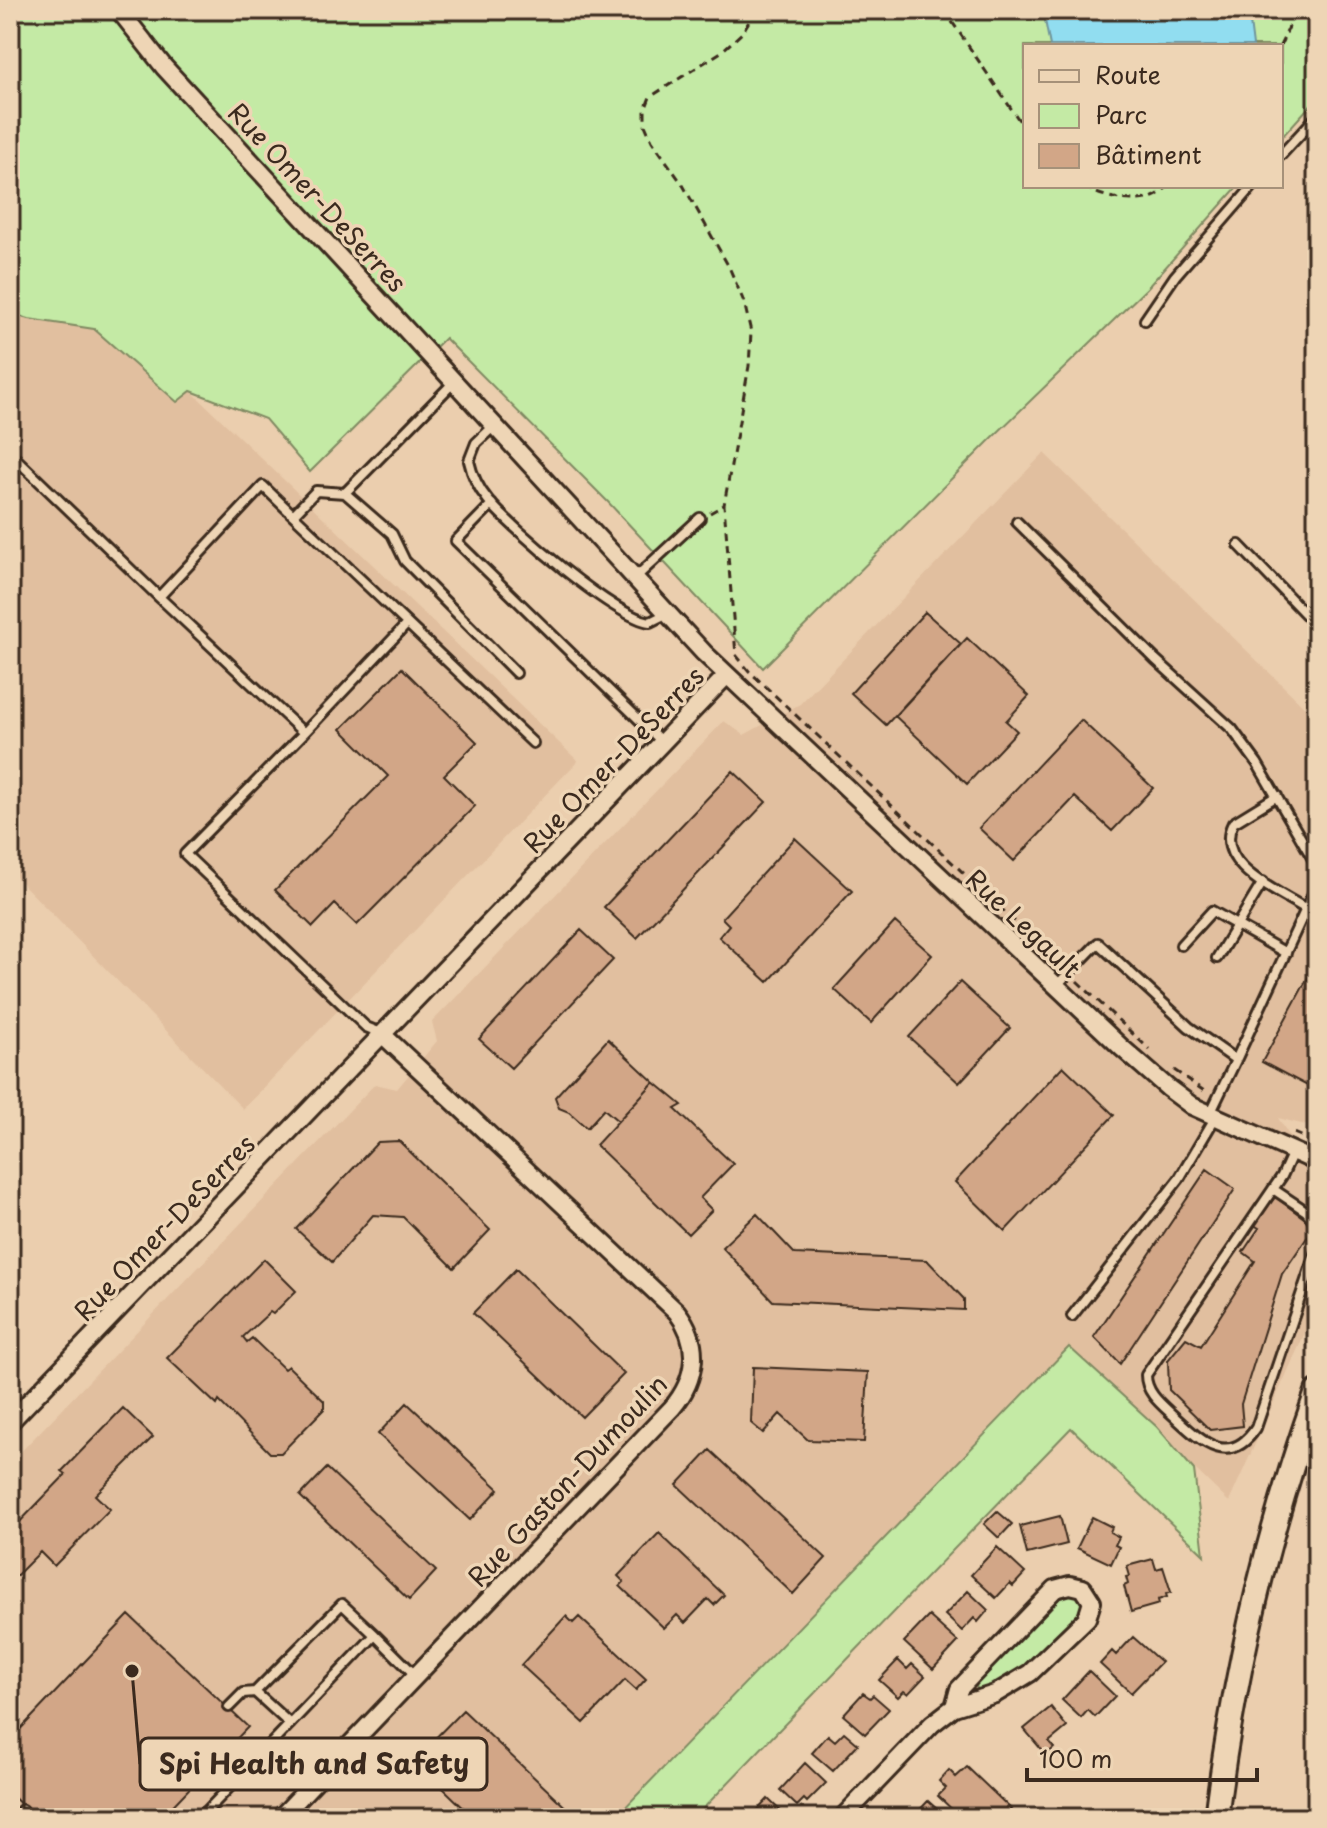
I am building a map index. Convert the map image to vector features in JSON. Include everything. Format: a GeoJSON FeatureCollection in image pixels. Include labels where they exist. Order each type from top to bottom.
{"type":"FeatureCollection","features":[{"type":"Feature","properties":{"kind":"street","name":"Rue Omer-DeSerres"},"geometry":{"type":"LineString","coordinates":[[10,1422],[727,675],[164,67],[119,10]]}},
{"type":"Feature","properties":{"kind":"street","name":"Rue Legault"},"geometry":{"type":"LineString","coordinates":[[727,675],[1168,1088],[1212,1116],[1317,1162]]}},
{"type":"Feature","properties":{"kind":"street","name":"Rue Gaston-Dumoulin"},"geometry":{"type":"LineString","coordinates":[[280,1818],[679,1400],[690,1380],[693,1351],[686,1325],[669,1304],[382,1034]]}},
{"type":"Feature","properties":{"kind":"street"},"geometry":{"type":"LineString","coordinates":[[1216,1818],[1247,1639],[1269,1547],[1310,1437],[1317,1392]]}},
{"type":"Feature","properties":{"kind":"street"},"geometry":{"type":"LineString","coordinates":[[842,1818],[932,1724],[954,1707],[995,1694],[1030,1673],[1087,1618],[1092,1602],[1083,1588],[1070,1585],[1055,1589],[959,1689],[954,1707]]}},
{"type":"Feature","properties":{"kind":"lane"},"geometry":{"type":"LineString","coordinates":[[1283,153],[1317,116]]}},
{"type":"Feature","properties":{"kind":"lane"},"geometry":{"type":"LineString","coordinates":[[1145,320],[1175,276],[1251,188]]}},
{"type":"Feature","properties":{"kind":"lane"},"geometry":{"type":"LineString","coordinates":[[345,493],[455,382]]}},
{"type":"Feature","properties":{"kind":"lane"},"geometry":{"type":"LineString","coordinates":[[495,425],[476,443],[469,461],[474,478],[492,504],[551,559],[632,617],[650,622],[668,613]]}},
{"type":"Feature","properties":{"kind":"lane"},"geometry":{"type":"LineString","coordinates":[[10,453],[304,733]]}},
{"type":"Feature","properties":{"kind":"lane"},"geometry":{"type":"LineString","coordinates":[[159,597],[263,486],[533,743]]}},
{"type":"Feature","properties":{"kind":"lane"},"geometry":{"type":"LineString","coordinates":[[293,515],[316,491],[345,493],[392,534],[405,561],[516,673]]}},
{"type":"Feature","properties":{"kind":"lane"},"geometry":{"type":"LineString","coordinates":[[492,504],[456,541],[661,741]]}},
{"type":"Feature","properties":{"kind":"lane"},"geometry":{"type":"LineString","coordinates":[[636,577],[700,518]]}},
{"type":"Feature","properties":{"kind":"lane"},"geometry":{"type":"LineString","coordinates":[[1017,522],[1155,659],[1232,729],[1257,763],[1317,866]]}},
{"type":"Feature","properties":{"kind":"lane"},"geometry":{"type":"LineString","coordinates":[[1239,545],[1317,626]]}},
{"type":"Feature","properties":{"kind":"lane"},"geometry":{"type":"LineString","coordinates":[[382,1034],[366,1027],[185,854],[407,624]]}},
{"type":"Feature","properties":{"kind":"lane"},"geometry":{"type":"LineString","coordinates":[[1277,796],[1233,823],[1228,838],[1231,855],[1236,863],[1306,909]]}},
{"type":"Feature","properties":{"kind":"lane"},"geometry":{"type":"LineString","coordinates":[[1217,958],[1263,882]]}},
{"type":"Feature","properties":{"kind":"lane"},"geometry":{"type":"LineString","coordinates":[[1072,1316],[1179,1179],[1212,1116],[1317,885]]}},
{"type":"Feature","properties":{"kind":"lane"},"geometry":{"type":"LineString","coordinates":[[1181,945],[1212,911],[1286,953]]}},
{"type":"Feature","properties":{"kind":"lane"},"geometry":{"type":"LineString","coordinates":[[1056,986],[1098,943],[1189,1027],[1236,1060]]}},
{"type":"Feature","properties":{"kind":"lane"},"geometry":{"type":"LineString","coordinates":[[1293,1152],[1273,1189],[1146,1375],[1146,1384],[1152,1395],[1202,1442],[1215,1447],[1233,1448],[1246,1441],[1256,1428],[1317,1248]]}},
{"type":"Feature","properties":{"kind":"lane"},"geometry":{"type":"LineString","coordinates":[[1273,1189],[1306,1211],[1317,1224]]}},
{"type":"Feature","properties":{"kind":"lane"},"geometry":{"type":"LineString","coordinates":[[229,1707],[243,1693],[255,1692],[342,1604],[416,1676]]}},
{"type":"Feature","properties":{"kind":"lane"},"geometry":{"type":"LineString","coordinates":[[200,1818],[375,1635]]}},
{"type":"Feature","properties":{"kind":"lane"},"geometry":{"type":"LineString","coordinates":[[255,1692],[290,1724]]}},
{"type":"Feature","properties":{"kind":"lane"},"geometry":{"type":"LineString","coordinates":[[14,1818],[22,1810]]}},
{"type":"Feature","properties":{"kind":"path"},"geometry":{"type":"LineString","coordinates":[[700,518],[724,505],[749,366],[751,332],[744,302],[729,267],[683,185],[652,141],[645,125],[645,110],[650,97],[721,52],[742,33],[756,10]]}},
{"type":"Feature","properties":{"kind":"path"},"geometry":{"type":"LineString","coordinates":[[944,10],[1023,126]]}},
{"type":"Feature","properties":{"kind":"path"},"geometry":{"type":"LineString","coordinates":[[1281,44],[1297,10]]}},
{"type":"Feature","properties":{"kind":"path"},"geometry":{"type":"LineString","coordinates":[[1087,188],[1111,198],[1151,198],[1166,188]]}},
{"type":"Feature","properties":{"kind":"path","name":"Rue Legault"},"geometry":{"type":"LineString","coordinates":[[724,505],[735,648],[740,661],[1063,967]]}},
{"type":"Feature","properties":{"kind":"path","name":"Rue Legault"},"geometry":{"type":"LineString","coordinates":[[1074,978],[1157,1056]]}},
{"type":"Feature","properties":{"kind":"path"},"geometry":{"type":"LineString","coordinates":[[1172,1069],[1201,1089]]}},
{"type":"Feature","properties":{"kind":"shaded area"},"geometry":{"type":"Polygon","coordinates":[[[10,313],[94,329],[176,402],[191,391],[578,761],[243,1109],[10,871],[10,313]]]}},
{"type":"Feature","properties":{"kind":"shaded area"},"geometry":{"type":"Polygon","coordinates":[[[1044,453],[1317,719],[1317,1128],[1278,1118],[1317,1179],[1317,1306],[1229,1502],[1069,1347],[615,1818],[10,1818],[10,1463],[375,1084],[397,1089],[437,1041],[432,1022],[724,721],[744,735],[800,704],[1044,453]]]}},
{"type":"Feature","properties":{"kind":"green space"},"geometry":{"type":"Polygon","coordinates":[[[10,10],[1317,10],[1317,98],[1283,136],[1283,44],[1023,44],[1023,188],[1236,188],[1147,288],[993,437],[763,668],[608,502],[445,338],[310,472],[265,419],[191,391],[177,402],[94,329],[10,313],[10,10]]]}},
{"type":"Feature","properties":{"kind":"green space"},"geometry":{"type":"Polygon","coordinates":[[[1069,1347],[1157,1427],[1194,1470],[1204,1555],[1071,1428],[694,1818],[615,1818],[1069,1347]]]}},
{"type":"Feature","properties":{"kind":"green space"},"geometry":{"type":"Polygon","coordinates":[[[1072,1592],[1083,1599],[1084,1607],[1079,1616],[1017,1673],[990,1688],[977,1689],[979,1679],[1060,1596],[1072,1592]]]}},
{"type":"Feature","properties":{"kind":"water"},"geometry":{"type":"Polygon","coordinates":[[[1043,10],[1246,10],[1253,44],[1050,44],[1043,10]]]}},
{"type":"Feature","properties":{"kind":"building"},"geometry":{"type":"Polygon","coordinates":[[[925,612],[961,644],[886,725],[851,693],[925,612]]]}},
{"type":"Feature","properties":{"kind":"building"},"geometry":{"type":"Polygon","coordinates":[[[967,638],[1029,696],[1006,721],[1017,731],[967,784],[895,716],[967,638]]]}},
{"type":"Feature","properties":{"kind":"building"},"geometry":{"type":"Polygon","coordinates":[[[402,668],[477,742],[444,775],[475,806],[357,925],[335,904],[313,927],[275,890],[388,776],[341,729],[402,668]]]}},
{"type":"Feature","properties":{"kind":"building"},"geometry":{"type":"Polygon","coordinates":[[[1081,720],[1153,788],[1112,831],[1075,797],[1014,861],[979,828],[1081,720]]]}},
{"type":"Feature","properties":{"kind":"building"},"geometry":{"type":"Polygon","coordinates":[[[733,771],[766,802],[637,938],[604,907],[733,771]]]}},
{"type":"Feature","properties":{"kind":"building"},"geometry":{"type":"Polygon","coordinates":[[[795,838],[852,891],[768,982],[719,937],[729,925],[722,918],[795,838]]]}},
{"type":"Feature","properties":{"kind":"building"},"geometry":{"type":"Polygon","coordinates":[[[895,922],[932,955],[871,1023],[834,989],[895,922]]]}},
{"type":"Feature","properties":{"kind":"building"},"geometry":{"type":"Polygon","coordinates":[[[581,930],[613,960],[511,1068],[479,1039],[581,930]]]}},
{"type":"Feature","properties":{"kind":"building"},"geometry":{"type":"Polygon","coordinates":[[[1317,961],[1317,1091],[1262,1062],[1317,961]]]}},
{"type":"Feature","properties":{"kind":"building"},"geometry":{"type":"Polygon","coordinates":[[[960,982],[1010,1028],[959,1083],[909,1037],[960,982]]]}},
{"type":"Feature","properties":{"kind":"building"},"geometry":{"type":"Polygon","coordinates":[[[608,1039],[654,1082],[618,1121],[604,1109],[587,1128],[569,1112],[559,1108],[555,1097],[608,1039]]]}},
{"type":"Feature","properties":{"kind":"building"},"geometry":{"type":"Polygon","coordinates":[[[1063,1066],[1114,1115],[1005,1231],[955,1182],[1063,1066]]]}},
{"type":"Feature","properties":{"kind":"building"},"geometry":{"type":"Polygon","coordinates":[[[654,1082],[682,1105],[675,1109],[733,1164],[700,1198],[712,1210],[688,1234],[596,1145],[654,1082]]]}},
{"type":"Feature","properties":{"kind":"building"},"geometry":{"type":"Polygon","coordinates":[[[399,1141],[490,1230],[454,1268],[403,1217],[373,1215],[332,1262],[296,1229],[378,1142],[399,1141]]]}},
{"type":"Feature","properties":{"kind":"building"},"geometry":{"type":"Polygon","coordinates":[[[1207,1169],[1235,1189],[1120,1364],[1094,1337],[1207,1169]]]}},
{"type":"Feature","properties":{"kind":"building"},"geometry":{"type":"Polygon","coordinates":[[[1275,1197],[1315,1226],[1282,1274],[1241,1404],[1243,1426],[1210,1430],[1169,1390],[1168,1360],[1186,1338],[1201,1346],[1255,1261],[1243,1252],[1259,1228],[1254,1225],[1275,1197]]]}},
{"type":"Feature","properties":{"kind":"building"},"geometry":{"type":"Polygon","coordinates":[[[757,1214],[795,1254],[927,1260],[964,1299],[964,1310],[773,1301],[722,1247],[757,1214]]]}},
{"type":"Feature","properties":{"kind":"building"},"geometry":{"type":"Polygon","coordinates":[[[264,1259],[296,1291],[243,1337],[247,1342],[252,1338],[284,1369],[288,1366],[324,1401],[324,1409],[281,1453],[270,1453],[219,1401],[217,1405],[167,1358],[264,1259]]]}},
{"type":"Feature","properties":{"kind":"building"},"geometry":{"type":"Polygon","coordinates":[[[516,1269],[624,1374],[582,1417],[473,1313],[516,1269]]]}},
{"type":"Feature","properties":{"kind":"building"},"geometry":{"type":"Polygon","coordinates":[[[753,1367],[868,1372],[864,1442],[808,1440],[780,1414],[763,1433],[751,1423],[753,1367]]]}},
{"type":"Feature","properties":{"kind":"building"},"geometry":{"type":"Polygon","coordinates":[[[407,1403],[499,1489],[470,1520],[378,1434],[407,1403]]]}},
{"type":"Feature","properties":{"kind":"building"},"geometry":{"type":"Polygon","coordinates":[[[123,1408],[153,1437],[95,1495],[110,1509],[54,1566],[40,1552],[10,1582],[10,1532],[66,1474],[62,1471],[123,1408]]]}},
{"type":"Feature","properties":{"kind":"building"},"geometry":{"type":"Polygon","coordinates":[[[710,1450],[826,1558],[793,1594],[677,1485],[710,1450]]]}},
{"type":"Feature","properties":{"kind":"building"},"geometry":{"type":"Polygon","coordinates":[[[327,1468],[436,1571],[409,1600],[300,1496],[327,1468]]]}},
{"type":"Feature","properties":{"kind":"building"},"geometry":{"type":"Polygon","coordinates":[[[997,1511],[1012,1524],[999,1538],[984,1524],[997,1511]]]}},
{"type":"Feature","properties":{"kind":"building"},"geometry":{"type":"Polygon","coordinates":[[[1060,1516],[1067,1544],[1027,1554],[1020,1526],[1060,1516]]]}},
{"type":"Feature","properties":{"kind":"building"},"geometry":{"type":"Polygon","coordinates":[[[1092,1517],[1112,1527],[1110,1532],[1119,1537],[1115,1545],[1119,1547],[1111,1564],[1077,1548],[1092,1517]]]}},
{"type":"Feature","properties":{"kind":"building"},"geometry":{"type":"Polygon","coordinates":[[[659,1533],[724,1595],[714,1605],[708,1599],[685,1623],[677,1615],[664,1628],[620,1586],[624,1582],[618,1576],[659,1533]]]}},
{"type":"Feature","properties":{"kind":"building"},"geometry":{"type":"Polygon","coordinates":[[[997,1547],[1025,1573],[996,1598],[971,1575],[997,1547]]]}},
{"type":"Feature","properties":{"kind":"building"},"geometry":{"type":"Polygon","coordinates":[[[1153,1559],[1156,1569],[1163,1567],[1171,1592],[1158,1600],[1159,1604],[1131,1612],[1124,1586],[1128,1584],[1126,1577],[1130,1576],[1127,1566],[1153,1559]]]}},
{"type":"Feature","properties":{"kind":"building"},"geometry":{"type":"Polygon","coordinates":[[[968,1591],[988,1610],[978,1622],[974,1618],[962,1631],[945,1615],[968,1591]]]}},
{"type":"Feature","properties":{"kind":"building"},"geometry":{"type":"Polygon","coordinates":[[[129,1615],[248,1727],[161,1818],[36,1818],[10,1794],[10,1740],[129,1615]]]}},
{"type":"Feature","properties":{"kind":"building"},"geometry":{"type":"Polygon","coordinates":[[[566,1616],[573,1623],[579,1617],[646,1679],[636,1690],[625,1680],[584,1723],[521,1665],[566,1616]]]}},
{"type":"Feature","properties":{"kind":"building"},"geometry":{"type":"Polygon","coordinates":[[[929,1616],[958,1642],[933,1669],[904,1642],[929,1616]]]}},
{"type":"Feature","properties":{"kind":"building"},"geometry":{"type":"Polygon","coordinates":[[[1133,1637],[1161,1662],[1131,1693],[1100,1664],[1112,1651],[1116,1655],[1133,1637]]]}},
{"type":"Feature","properties":{"kind":"building"},"geometry":{"type":"Polygon","coordinates":[[[898,1660],[907,1669],[912,1664],[925,1676],[908,1694],[904,1691],[898,1697],[879,1680],[898,1660]]]}},
{"type":"Feature","properties":{"kind":"building"},"geometry":{"type":"Polygon","coordinates":[[[1089,1671],[1115,1696],[1095,1717],[1088,1710],[1081,1718],[1062,1700],[1089,1671]]]}},
{"type":"Feature","properties":{"kind":"building"},"geometry":{"type":"Polygon","coordinates":[[[863,1693],[870,1698],[873,1695],[889,1709],[865,1734],[843,1715],[863,1693]]]}},
{"type":"Feature","properties":{"kind":"building"},"geometry":{"type":"Polygon","coordinates":[[[1051,1707],[1067,1727],[1049,1742],[1054,1748],[1046,1755],[1024,1729],[1051,1707]]]}},
{"type":"Feature","properties":{"kind":"building"},"geometry":{"type":"Polygon","coordinates":[[[463,1710],[576,1817],[474,1818],[414,1760],[463,1710]]]}},
{"type":"Feature","properties":{"kind":"building"},"geometry":{"type":"Polygon","coordinates":[[[844,1732],[858,1744],[833,1771],[812,1753],[828,1735],[835,1741],[844,1732]]]}},
{"type":"Feature","properties":{"kind":"building"},"geometry":{"type":"Polygon","coordinates":[[[805,1763],[826,1783],[807,1802],[804,1799],[797,1806],[780,1790],[805,1763]]]}},
{"type":"Feature","properties":{"kind":"building"},"geometry":{"type":"Polygon","coordinates":[[[967,1767],[1011,1809],[1002,1818],[996,1818],[991,1813],[986,1818],[961,1818],[938,1796],[946,1788],[939,1781],[949,1770],[956,1777],[967,1767]]]}},
{"type":"Feature","properties":{"kind":"building"},"geometry":{"type":"Polygon","coordinates":[[[768,1799],[787,1817],[750,1818],[768,1799]]]}},
{"type":"Feature","properties":{"kind":"building"},"geometry":{"type":"Polygon","coordinates":[[[928,1801],[947,1818],[912,1818],[928,1801]]]}},
{"type":"Feature","properties":{"kind":"place","name":"Spi Health and Safety"},"geometry":{"type":"Point","coordinates":[132,1671]}}]}
